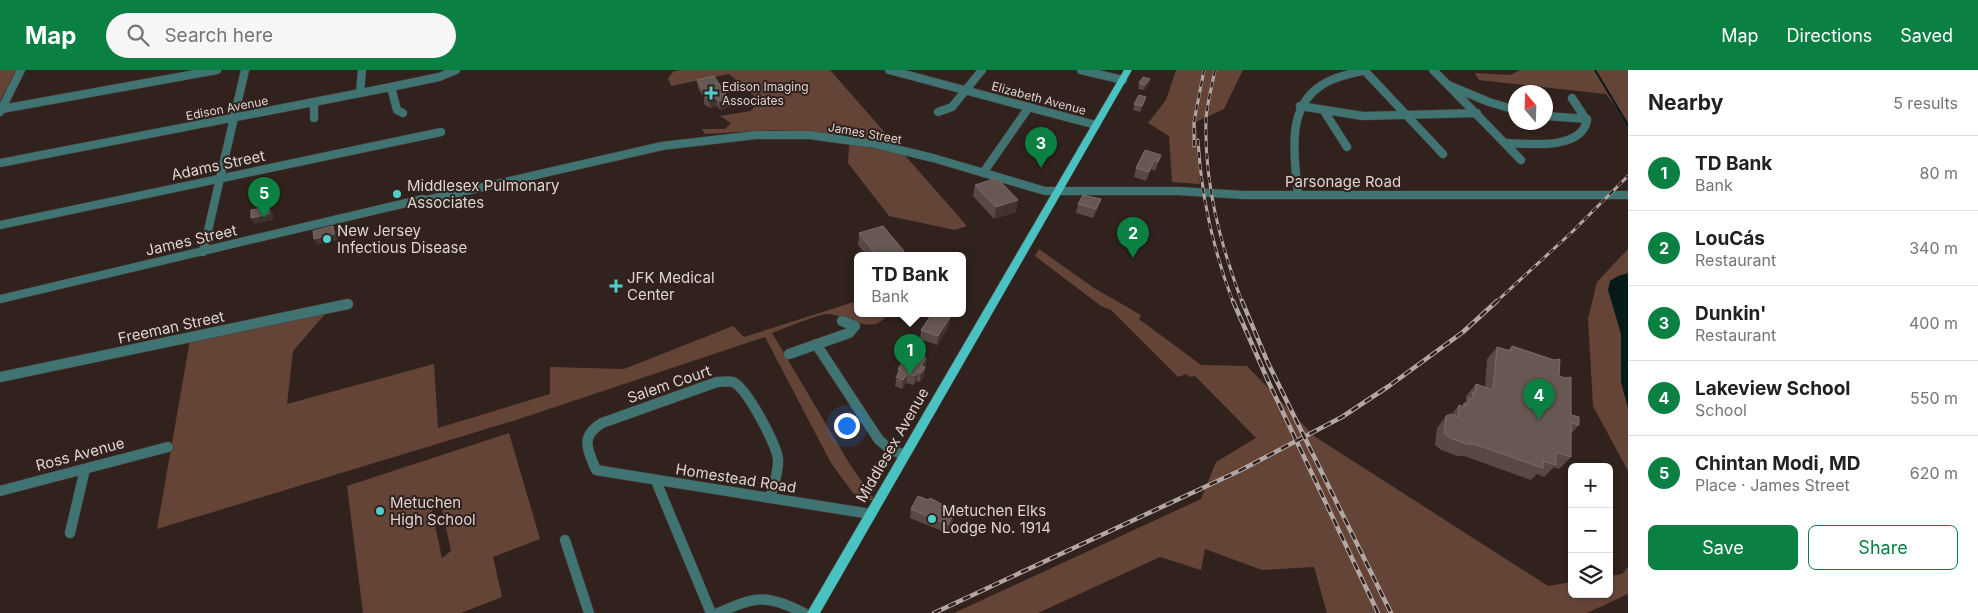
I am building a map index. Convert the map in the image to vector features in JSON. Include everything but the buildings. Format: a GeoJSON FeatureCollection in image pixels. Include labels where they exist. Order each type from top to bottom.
{"type":"FeatureCollection","features":[{"type":"Feature","properties":{"kind":"main road","name":"Middlesex Avenue"},"geometry":{"type":"LineString","coordinates":[[814,613],[1128,70]]}},
{"type":"Feature","properties":{"kind":"street"},"geometry":{"type":"LineString","coordinates":[[1,110],[21,70]]}},
{"type":"Feature","properties":{"kind":"street"},"geometry":{"type":"LineString","coordinates":[[168,79],[171,70]]}},
{"type":"Feature","properties":{"kind":"street"},"geometry":{"type":"LineString","coordinates":[[1,110],[217,70]]}},
{"type":"Feature","properties":{"kind":"street"},"geometry":{"type":"LineString","coordinates":[[203,252],[245,70]]}},
{"type":"Feature","properties":{"kind":"street"},"geometry":{"type":"LineString","coordinates":[[360,93],[362,70]]}},
{"type":"Feature","properties":{"kind":"street","name":"Edison Avenue"},"geometry":{"type":"LineString","coordinates":[[0,163],[391,87],[439,77],[456,70]]}},
{"type":"Feature","properties":{"kind":"street","name":"Elizabeth Avenue"},"geometry":{"type":"LineString","coordinates":[[889,70],[1096,125]]}},
{"type":"Feature","properties":{"kind":"street"},"geometry":{"type":"LineString","coordinates":[[938,112],[952,107],[982,70]]}},
{"type":"Feature","properties":{"kind":"street"},"geometry":{"type":"LineString","coordinates":[[1080,70],[1123,80]]}},
{"type":"Feature","properties":{"kind":"street"},"geometry":{"type":"LineString","coordinates":[[1298,195],[1295,122],[1300,106],[1316,89],[1328,81],[1365,70],[1443,154]]}},
{"type":"Feature","properties":{"kind":"street"},"geometry":{"type":"LineString","coordinates":[[1433,70],[1522,160]]}},
{"type":"Feature","properties":{"kind":"street"},"geometry":{"type":"LineString","coordinates":[[1448,85],[1508,108]]}},
{"type":"Feature","properties":{"kind":"street"},"geometry":{"type":"LineString","coordinates":[[391,87],[397,110],[403,113]]}},
{"type":"Feature","properties":{"kind":"street"},"geometry":{"type":"LineString","coordinates":[[1507,143],[1545,144],[1568,140],[1581,134],[1587,124],[1587,119],[1572,98]]}},
{"type":"Feature","properties":{"kind":"street"},"geometry":{"type":"LineString","coordinates":[[314,102],[314,118]]}},
{"type":"Feature","properties":{"kind":"street"},"geometry":{"type":"LineString","coordinates":[[1300,106],[1363,116],[1477,113]]}},
{"type":"Feature","properties":{"kind":"street"},"geometry":{"type":"LineString","coordinates":[[983,173],[1029,107]]}},
{"type":"Feature","properties":{"kind":"street"},"geometry":{"type":"LineString","coordinates":[[1324,111],[1347,147]]}},
{"type":"Feature","properties":{"kind":"street"},"geometry":{"type":"LineString","coordinates":[[1553,117],[1587,119]]}},
{"type":"Feature","properties":{"kind":"street","name":"Adams Street"},"geometry":{"type":"LineString","coordinates":[[0,225],[441,132]]}},
{"type":"Feature","properties":{"kind":"street","name":"James Street"},"geometry":{"type":"LineString","coordinates":[[0,299],[662,146],[756,135],[809,135],[875,144],[1045,191],[1058,192]]}},
{"type":"Feature","properties":{"kind":"street","name":"Parsonage Road"},"geometry":{"type":"LineString","coordinates":[[1058,192],[1178,191],[1244,195],[1628,195]]}},
{"type":"Feature","properties":{"kind":"street","name":"Freeman Street"},"geometry":{"type":"LineString","coordinates":[[0,376],[348,304]]}},
{"type":"Feature","properties":{"kind":"street"},"geometry":{"type":"LineString","coordinates":[[789,354],[849,333],[855,326],[842,321]]}},
{"type":"Feature","properties":{"kind":"street"},"geometry":{"type":"LineString","coordinates":[[816,344],[879,440],[891,450],[907,453]]}},
{"type":"Feature","properties":{"kind":"street","name":"Salem Court"},"geometry":{"type":"LineString","coordinates":[[596,470],[587,442],[587,436],[594,427],[717,382],[732,382],[743,391],[778,453],[778,467],[770,498]]}},
{"type":"Feature","properties":{"kind":"street","name":"Ross Avenue"},"geometry":{"type":"LineString","coordinates":[[0,491],[168,447]]}},
{"type":"Feature","properties":{"kind":"street"},"geometry":{"type":"LineString","coordinates":[[70,533],[85,469]]}},
{"type":"Feature","properties":{"kind":"street","name":"Homestead Road"},"geometry":{"type":"LineString","coordinates":[[596,470],[871,514]]}},
{"type":"Feature","properties":{"kind":"street"},"geometry":{"type":"LineString","coordinates":[[656,480],[711,613]]}},
{"type":"Feature","properties":{"kind":"street"},"geometry":{"type":"LineString","coordinates":[[565,540],[589,613]]}},
{"type":"Feature","properties":{"kind":"street"},"geometry":{"type":"LineString","coordinates":[[718,613],[760,597],[778,600],[804,613]]}},
{"type":"Feature","properties":{"kind":"shaded area"},"geometry":{"type":"Polygon","coordinates":[[[0,70],[16,70],[0,101],[0,70]]]}},
{"type":"Feature","properties":{"kind":"shaded area"},"geometry":{"type":"Polygon","coordinates":[[[830,70],[967,226],[955,230],[889,216],[848,163],[850,135],[774,130],[705,134],[702,129],[725,129],[731,123],[720,116],[751,111],[759,100],[729,74],[671,86],[668,78],[674,71],[830,70]]]}},
{"type":"Feature","properties":{"kind":"shaded area"},"geometry":{"type":"Polygon","coordinates":[[[1176,70],[1243,70],[1224,109],[1196,122],[1200,184],[1172,182],[1169,136],[1148,123],[1166,100],[1176,70]]]}},
{"type":"Feature","properties":{"kind":"shaded area"},"geometry":{"type":"Polygon","coordinates":[[[1520,70],[1628,70],[1628,123],[1606,94],[1553,88],[1553,85],[1524,85],[1479,80],[1475,73],[1510,75],[1520,70]]]}},
{"type":"Feature","properties":{"kind":"shaded area"},"geometry":{"type":"Polygon","coordinates":[[[1039,249],[1094,288],[1141,315],[1139,319],[1201,365],[1247,366],[1314,436],[1548,586],[1568,583],[1568,598],[1613,598],[1613,575],[1622,574],[1628,567],[1628,594],[1587,613],[1327,613],[1314,567],[1262,570],[1205,549],[1201,570],[1160,557],[1038,613],[954,613],[1201,499],[1216,462],[1256,438],[1195,376],[1190,377],[1186,374],[1178,377],[1111,310],[1101,306],[1035,256],[1039,249]]]}},
{"type":"Feature","properties":{"kind":"shaded area"},"geometry":{"type":"Polygon","coordinates":[[[1628,249],[1628,471],[1593,406],[1588,319],[1597,282],[1628,249]]]}},
{"type":"Feature","properties":{"kind":"shaded area"},"geometry":{"type":"Polygon","coordinates":[[[1628,273],[1628,408],[1621,382],[1621,334],[1608,290],[1610,281],[1628,273]]]}},
{"type":"Feature","properties":{"kind":"shaded area"},"geometry":{"type":"Polygon","coordinates":[[[854,302],[854,317],[885,317],[881,321],[867,325],[827,314],[772,333],[849,463],[877,503],[853,493],[831,463],[765,337],[516,420],[157,529],[190,340],[326,313],[293,351],[287,404],[434,364],[438,428],[550,394],[550,367],[624,369],[733,326],[744,337],[854,302]]]}},
{"type":"Feature","properties":{"kind":"shaded area"},"geometry":{"type":"Polygon","coordinates":[[[509,433],[540,539],[493,557],[502,597],[461,613],[363,613],[347,486],[509,433]],[[440,499],[432,511],[442,558],[451,551],[440,499]]]}},
{"type":"Feature","properties":{"kind":"waterway"},"geometry":{"type":"LineString","coordinates":[[1595,70],[1628,125]]}},
{"type":"Feature","properties":{"kind":"railway"},"geometry":{"type":"LineString","coordinates":[[1194,146],[1194,122],[1204,70]]}},
{"type":"Feature","properties":{"kind":"railway"},"geometry":{"type":"LineString","coordinates":[[1215,70],[1206,119],[1208,166],[1220,235],[1242,302]]}},
{"type":"Feature","properties":{"kind":"railway"},"geometry":{"type":"LineString","coordinates":[[1198,140],[1202,182],[1209,222],[1233,302]]}},
{"type":"Feature","properties":{"kind":"railway"},"geometry":{"type":"LineString","coordinates":[[1496,302],[1572,232],[1628,176]]}},
{"type":"Feature","properties":{"kind":"railway"},"geometry":{"type":"LineString","coordinates":[[1233,301],[1296,441]]}},
{"type":"Feature","properties":{"kind":"railway"},"geometry":{"type":"LineString","coordinates":[[1242,301],[1268,363],[1304,437]]}},
{"type":"Feature","properties":{"kind":"railway"},"geometry":{"type":"LineString","coordinates":[[1304,437],[1342,417],[1389,386],[1463,332],[1497,301]]}},
{"type":"Feature","properties":{"kind":"railway"},"geometry":{"type":"LineString","coordinates":[[1296,441],[1304,437]]}},
{"type":"Feature","properties":{"kind":"railway"},"geometry":{"type":"LineString","coordinates":[[1304,437],[1391,613]]}},
{"type":"Feature","properties":{"kind":"railway"},"geometry":{"type":"LineString","coordinates":[[934,613],[1239,471],[1296,441]]}},
{"type":"Feature","properties":{"kind":"railway"},"geometry":{"type":"LineString","coordinates":[[1296,441],[1378,613]]}},
{"type":"Feature","properties":{"kind":"place","name":"Edison Imaging Associates"},"geometry":{"type":"Point","coordinates":[711,93]}},
{"type":"Feature","properties":{"kind":"place","name":"Dunkin'"},"geometry":{"type":"Point","coordinates":[1041,168]}},
{"type":"Feature","properties":{"kind":"place","name":"Middlesex Pulmonary Associates"},"geometry":{"type":"Point","coordinates":[397,194]}},
{"type":"Feature","properties":{"kind":"place","name":"Chintan Modi, MD"},"geometry":{"type":"Point","coordinates":[264,218]}},
{"type":"Feature","properties":{"kind":"place","name":"New Jersey Infectious Disease"},"geometry":{"type":"Point","coordinates":[327,239]}},
{"type":"Feature","properties":{"kind":"place","name":"LouCás"},"geometry":{"type":"Point","coordinates":[1133,258]}},
{"type":"Feature","properties":{"kind":"place","name":"JFK Medical Center"},"geometry":{"type":"Point","coordinates":[616,286]}},
{"type":"Feature","properties":{"kind":"place","name":"TD Bank"},"geometry":{"type":"Point","coordinates":[910,375]}},
{"type":"Feature","properties":{"kind":"place","name":"Lakeview School"},"geometry":{"type":"Point","coordinates":[1539,420]}},
{"type":"Feature","properties":{"kind":"place","name":"Metuchen High School"},"geometry":{"type":"Point","coordinates":[380,511]}},
{"type":"Feature","properties":{"kind":"place","name":"Metuchen Elks Lodge No. 1914"},"geometry":{"type":"Point","coordinates":[932,519]}}]}
